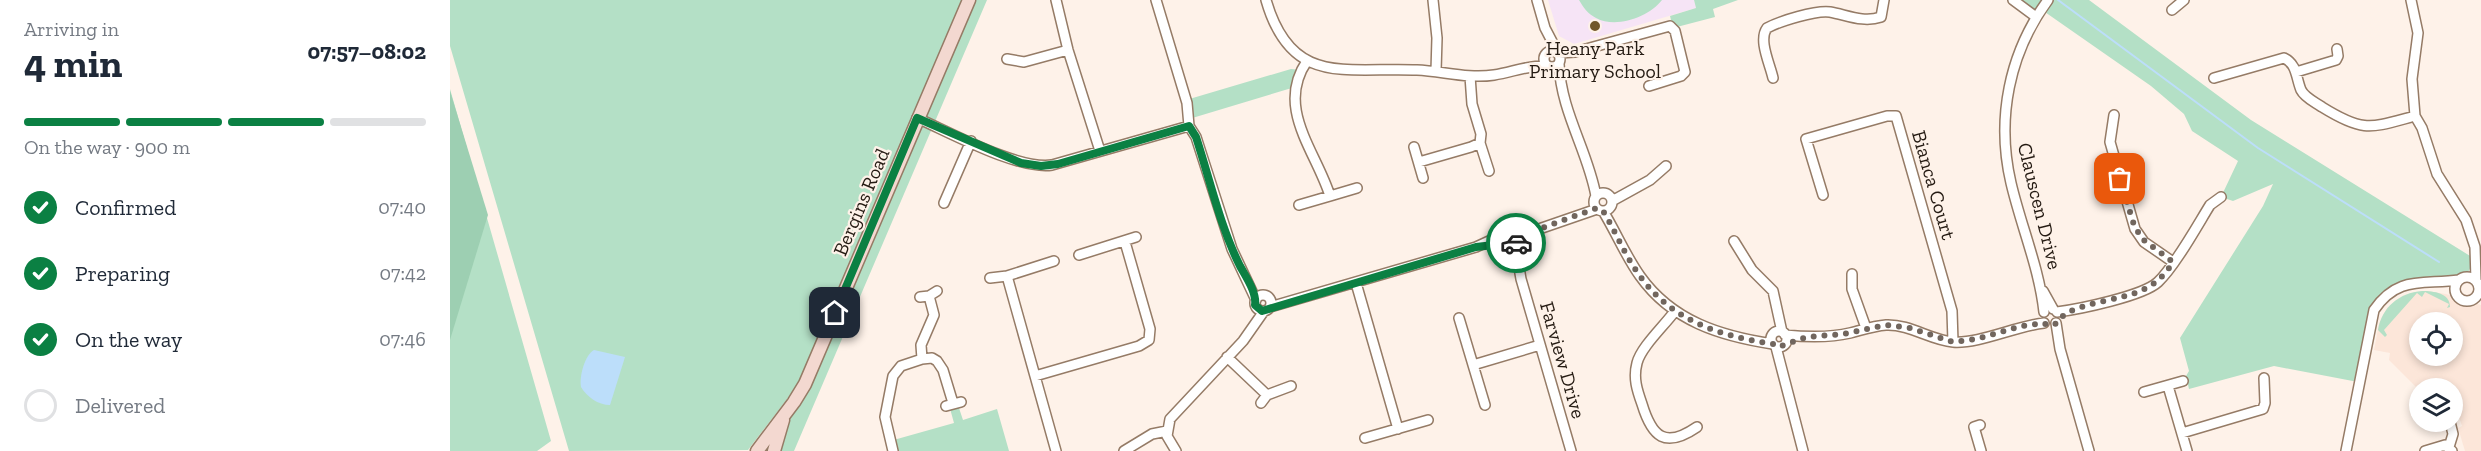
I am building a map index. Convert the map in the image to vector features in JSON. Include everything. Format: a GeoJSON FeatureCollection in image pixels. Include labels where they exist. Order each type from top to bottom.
{"type":"FeatureCollection","features":[{"type":"Feature","properties":{"kind":"main road","name":"Bergins Road"},"geometry":{"type":"LineString","coordinates":[[758,451],[769,432],[784,416],[800,392],[811,369],[969,0]]}},
{"type":"Feature","properties":{"kind":"main road","name":"Bergins Road"},"geometry":{"type":"LineString","coordinates":[[774,451],[784,416]]}},
{"type":"Feature","properties":{"kind":"main road"},"geometry":{"type":"LineString","coordinates":[[758,451],[765,451]]}},
{"type":"Feature","properties":{"kind":"street"},"geometry":{"type":"LineString","coordinates":[[1056,0],[1068,50],[1100,151]]}},
{"type":"Feature","properties":{"kind":"street"},"geometry":{"type":"LineString","coordinates":[[1156,0],[1187,103],[1189,126],[1196,137],[1232,249],[1263,303]]}},
{"type":"Feature","properties":{"kind":"street"},"geometry":{"type":"LineString","coordinates":[[1266,0],[1270,16],[1283,40],[1307,62],[1336,70],[1436,71],[1470,76],[1494,75],[1670,26],[1675,31],[1685,72],[1681,76],[1649,86]]}},
{"type":"Feature","properties":{"kind":"street"},"geometry":{"type":"LineString","coordinates":[[1433,0],[1437,38],[1436,71]]}},
{"type":"Feature","properties":{"kind":"street"},"geometry":{"type":"LineString","coordinates":[[1538,0],[1576,138],[1619,237],[1639,275],[1651,290],[1675,311],[1708,330],[1749,340],[1843,334],[1886,325],[1903,327],[1953,342],[1976,339],[2148,288],[2157,283],[2210,205],[2221,197]]}},
{"type":"Feature","properties":{"kind":"street"},"geometry":{"type":"LineString","coordinates":[[1773,78],[1763,40],[1764,31],[1767,28],[1826,12],[1855,19],[1874,19],[1881,17],[1884,0]]}},
{"type":"Feature","properties":{"kind":"street"},"geometry":{"type":"LineString","coordinates":[[2013,0],[2036,16]]}},
{"type":"Feature","properties":{"kind":"street","name":"Clauscen Drive"},"geometry":{"type":"LineString","coordinates":[[2048,0],[2036,16],[2015,64],[2006,110],[2004,135],[2012,184],[2089,451]]}},
{"type":"Feature","properties":{"kind":"street"},"geometry":{"type":"LineString","coordinates":[[2172,10],[2184,0]]}},
{"type":"Feature","properties":{"kind":"street"},"geometry":{"type":"LineString","coordinates":[[2411,0],[2418,33],[2412,79],[2415,116],[2422,128],[2434,167],[2466,220],[2475,247],[2479,294],[2477,299],[2464,301],[2437,283]]}},
{"type":"Feature","properties":{"kind":"street"},"geometry":{"type":"LineString","coordinates":[[2296,72],[2336,60],[2337,49]]}},
{"type":"Feature","properties":{"kind":"street"},"geometry":{"type":"LineString","coordinates":[[1006,59],[1024,62],[1068,50]]}},
{"type":"Feature","properties":{"kind":"street"},"geometry":{"type":"LineString","coordinates":[[2214,78],[2279,58],[2290,61],[2304,95],[2352,124],[2363,127],[2378,126],[2415,116]]}},
{"type":"Feature","properties":{"kind":"street"},"geometry":{"type":"LineString","coordinates":[[1307,62],[1296,80],[1294,102],[1308,149],[1324,177],[1330,196]]}},
{"type":"Feature","properties":{"kind":"street"},"geometry":{"type":"LineString","coordinates":[[1470,76],[1472,104],[1481,134],[1480,143],[1489,171]]}},
{"type":"Feature","properties":{"kind":"street"},"geometry":{"type":"LineString","coordinates":[[2114,115],[2110,142],[2133,222],[2144,242],[2173,262]]}},
{"type":"Feature","properties":{"kind":"street","name":"Bianca Court"},"geometry":{"type":"LineString","coordinates":[[1823,195],[1806,139],[1887,116],[1896,116],[1952,310],[1953,342]]}},
{"type":"Feature","properties":{"kind":"street"},"geometry":{"type":"LineString","coordinates":[[917,118],[1021,163],[1035,166],[1052,165],[1189,126]]}},
{"type":"Feature","properties":{"kind":"street"},"geometry":{"type":"LineString","coordinates":[[944,203],[971,141]]}},
{"type":"Feature","properties":{"kind":"street"},"geometry":{"type":"LineString","coordinates":[[1419,162],[1480,143]]}},
{"type":"Feature","properties":{"kind":"street"},"geometry":{"type":"LineString","coordinates":[[1414,147],[1424,178]]}},
{"type":"Feature","properties":{"kind":"street"},"geometry":{"type":"LineString","coordinates":[[1263,303],[1293,300],[1476,247],[1510,241],[1572,216],[1650,180],[1666,166]]}},
{"type":"Feature","properties":{"kind":"street"},"geometry":{"type":"LineString","coordinates":[[1299,205],[1357,188]]}},
{"type":"Feature","properties":{"kind":"street"},"geometry":{"type":"LineString","coordinates":[[1079,255],[1136,237]]}},
{"type":"Feature","properties":{"kind":"street","name":"Farview Drive"},"geometry":{"type":"LineString","coordinates":[[1510,241],[1571,451]]}},
{"type":"Feature","properties":{"kind":"street"},"geometry":{"type":"LineString","coordinates":[[1734,241],[1747,263],[1773,291],[1778,315],[1782,376],[1803,451]]}},
{"type":"Feature","properties":{"kind":"street"},"geometry":{"type":"LineString","coordinates":[[1035,376],[1140,346],[1149,340],[1150,329],[1125,242]]}},
{"type":"Feature","properties":{"kind":"street"},"geometry":{"type":"LineString","coordinates":[[2456,294],[2456,287],[2475,259]]}},
{"type":"Feature","properties":{"kind":"street"},"geometry":{"type":"LineString","coordinates":[[990,278],[1007,276],[1054,261]]}},
{"type":"Feature","properties":{"kind":"street"},"geometry":{"type":"LineString","coordinates":[[1852,274],[1852,289],[1866,328]]}},
{"type":"Feature","properties":{"kind":"street"},"geometry":{"type":"LineString","coordinates":[[1007,276],[1056,451]]}},
{"type":"Feature","properties":{"kind":"street"},"geometry":{"type":"LineString","coordinates":[[2346,451],[2374,310],[2385,296],[2404,284],[2422,281],[2437,283],[2462,279],[2478,285]]}},
{"type":"Feature","properties":{"kind":"street"},"geometry":{"type":"LineString","coordinates":[[1356,283],[1398,429]]}},
{"type":"Feature","properties":{"kind":"street"},"geometry":{"type":"LineString","coordinates":[[922,358],[921,345],[934,315],[929,295]]}},
{"type":"Feature","properties":{"kind":"street"},"geometry":{"type":"LineString","coordinates":[[1176,451],[1168,440],[1167,431],[1170,419],[1250,331],[1263,303]]}},
{"type":"Feature","properties":{"kind":"street"},"geometry":{"type":"LineString","coordinates":[[1675,311],[1637,360],[1636,387],[1648,423],[1658,435],[1667,438],[1689,433],[1697,427]]}},
{"type":"Feature","properties":{"kind":"street"},"geometry":{"type":"LineString","coordinates":[[1460,318],[1485,405]]}},
{"type":"Feature","properties":{"kind":"street"},"geometry":{"type":"LineString","coordinates":[[1473,365],[1540,345]]}},
{"type":"Feature","properties":{"kind":"street"},"geometry":{"type":"LineString","coordinates":[[1227,357],[1264,399],[1291,386]]}},
{"type":"Feature","properties":{"kind":"street"},"geometry":{"type":"LineString","coordinates":[[893,451],[885,417],[893,376],[903,364],[922,358],[932,358],[940,364],[953,404]]}},
{"type":"Feature","properties":{"kind":"street"},"geometry":{"type":"LineString","coordinates":[[2182,433],[2263,409],[2264,378]]}},
{"type":"Feature","properties":{"kind":"street"},"geometry":{"type":"LineString","coordinates":[[2144,392],[2183,381]]}},
{"type":"Feature","properties":{"kind":"street"},"geometry":{"type":"LineString","coordinates":[[2168,386],[2187,451]]}},
{"type":"Feature","properties":{"kind":"street"},"geometry":{"type":"LineString","coordinates":[[1365,438],[1428,420]]}},
{"type":"Feature","properties":{"kind":"street"},"geometry":{"type":"LineString","coordinates":[[1974,427],[1981,451]]}},
{"type":"Feature","properties":{"kind":"street"},"geometry":{"type":"LineString","coordinates":[[1124,451],[1152,434],[1167,431]]}},
{"type":"Feature","properties":{"kind":"street"},"geometry":{"type":"LineString","coordinates":[[2425,451],[2444,446],[2451,449],[2452,432]]}},
{"type":"Feature","properties":{"kind":"shaded area","name":"Heany Park Primary School"},"geometry":{"type":"Polygon","coordinates":[[[1548,0],[1694,0],[1696,8],[1574,44],[1559,36],[1548,0]]]}},
{"type":"Feature","properties":{"kind":"shaded area"},"geometry":{"type":"Polygon","coordinates":[[[2426,291],[2446,294],[2481,305],[2481,451],[2465,451],[2459,432],[2463,432],[2463,378],[2409,378],[2409,380],[2389,360],[2390,353],[2374,350],[2379,324],[2387,308],[2404,295],[2426,291]]]}},
{"type":"Feature","properties":{"kind":"green space"},"geometry":{"type":"Polygon","coordinates":[[[450,0],[963,0],[797,386],[748,450],[569,451],[450,46],[450,0]]]}},
{"type":"Feature","properties":{"kind":"green space"},"geometry":{"type":"Polygon","coordinates":[[[967,0],[987,0],[794,451],[774,451],[967,0]]]}},
{"type":"Feature","properties":{"kind":"green space"},"geometry":{"type":"Polygon","coordinates":[[[1579,0],[1662,0],[1641,16],[1632,20],[1613,22],[1593,16],[1579,0]]]}},
{"type":"Feature","properties":{"kind":"green space"},"geometry":{"type":"Polygon","coordinates":[[[1694,0],[1738,0],[1713,9],[1715,17],[1673,28],[1670,16],[1696,8],[1694,0]]]}},
{"type":"Feature","properties":{"kind":"green space"},"geometry":{"type":"Polygon","coordinates":[[[2013,0],[2089,0],[2251,120],[2475,259],[2465,278],[2416,282],[2378,305],[2358,382],[2274,366],[2189,389],[2186,376],[2189,371],[2180,338],[2263,206],[2273,184],[2233,201],[2221,197],[2238,161],[2192,131],[2184,114],[2151,86],[2042,10],[2036,17],[2013,0]]]}},
{"type":"Feature","properties":{"kind":"green space"},"geometry":{"type":"Polygon","coordinates":[[[1291,69],[1301,70],[1295,87],[1189,119],[1186,100],[1291,69]]]}},
{"type":"Feature","properties":{"kind":"green space"},"geometry":{"type":"Polygon","coordinates":[[[450,89],[551,441],[537,451],[450,451],[450,89]]]}},
{"type":"Feature","properties":{"kind":"green space"},"geometry":{"type":"Polygon","coordinates":[[[450,91],[488,215],[450,340],[450,91]]]}},
{"type":"Feature","properties":{"kind":"green space"},"geometry":{"type":"Polygon","coordinates":[[[2422,291],[2436,292],[2444,296],[2449,302],[2450,307],[2447,308],[2449,304],[2425,292],[2422,297],[2417,293],[2384,330],[2387,335],[2385,337],[2378,330],[2383,314],[2399,298],[2422,291]]]}},
{"type":"Feature","properties":{"kind":"green space"},"geometry":{"type":"Polygon","coordinates":[[[957,402],[963,420],[997,409],[1009,451],[893,451],[890,441],[954,423],[949,405],[957,402]]]}},
{"type":"Feature","properties":{"kind":"water"},"geometry":{"type":"Polygon","coordinates":[[[594,350],[625,357],[610,405],[593,400],[581,387],[583,366],[594,350]]]}},
{"type":"Feature","properties":{"kind":"waterway"},"geometry":{"type":"LineString","coordinates":[[2058,0],[2258,148],[2439,262]]}},
{"type":"Feature","properties":{"kind":"way so far"},"geometry":{"type":"LineString","coordinates":[[1516,243],[1539,229],[1597,208],[1603,211],[1639,275],[1651,290],[1675,311],[1708,330],[1782,347],[1786,343],[1807,337],[1851,333],[1866,328],[1894,325],[1944,340],[1960,342],[2022,326],[2044,323],[2051,326],[2059,318],[2072,311],[2137,292],[2157,283],[2173,262],[2152,248],[2135,229],[2120,179]]}},
{"type":"Feature","properties":{"kind":"place","name":"Heany Park Primary School"},"geometry":{"type":"Point","coordinates":[1595,26]}},
{"type":"Feature","properties":{"kind":"route"},"geometry":{"type":"LineString","coordinates":[[835,313],[917,118],[1021,163],[1035,166],[1058,164],[1189,126],[1196,137],[1232,249],[1256,300],[1255,305],[1262,311],[1476,247],[1503,244],[1509,247],[1516,243]]}}]}
